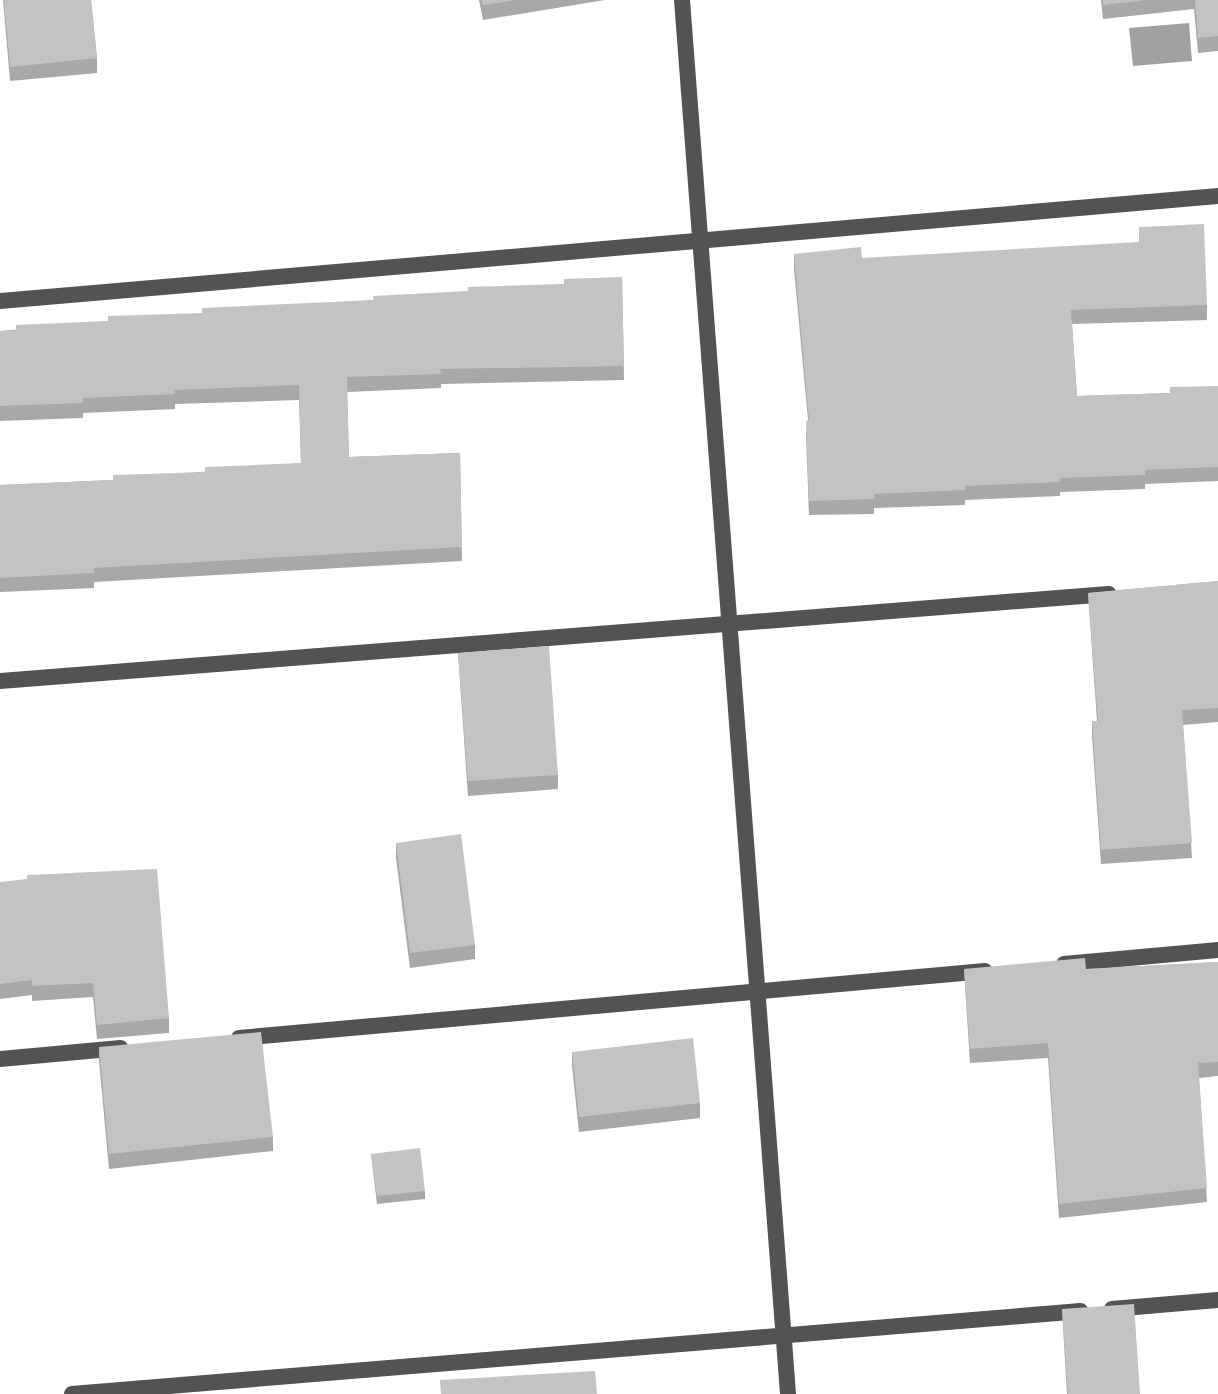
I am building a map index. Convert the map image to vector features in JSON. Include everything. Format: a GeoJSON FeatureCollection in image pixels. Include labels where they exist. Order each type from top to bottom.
{"type":"FeatureCollection","features":[{"type":"Feature","properties":{"kind":"street"},"geometry":{"type":"LineString","coordinates":[[682,0],[788,1394]]}},
{"type":"Feature","properties":{"kind":"street"},"geometry":{"type":"LineString","coordinates":[[0,301],[1218,196]]}},
{"type":"Feature","properties":{"kind":"street"},"geometry":{"type":"LineString","coordinates":[[0,681],[1124,593]]}},
{"type":"Feature","properties":{"kind":"street"},"geometry":{"type":"LineString","coordinates":[[1043,966],[1218,950]]}},
{"type":"Feature","properties":{"kind":"street"},"geometry":{"type":"LineString","coordinates":[[221,1040],[996,970]]}},
{"type":"Feature","properties":{"kind":"street"},"geometry":{"type":"LineString","coordinates":[[0,1059],[142,1047]]}},
{"type":"Feature","properties":{"kind":"street"},"geometry":{"type":"LineString","coordinates":[[72,1394],[1218,1300]]}},
{"type":"Feature","properties":{"kind":"shaded area"},"geometry":{"type":"Polygon","coordinates":[[[1189,23],[1192,61],[1133,66],[1129,28],[1189,23]]]}},
{"type":"Feature","properties":{"kind":"building"},"geometry":{"type":"Polygon","coordinates":[[[4,0],[91,0],[97,58],[10,67],[4,0]]]}},
{"type":"Feature","properties":{"kind":"building"},"geometry":{"type":"Polygon","coordinates":[[[482,0],[516,0],[483,5],[482,0]]]}},
{"type":"Feature","properties":{"kind":"building"},"geometry":{"type":"Polygon","coordinates":[[[1103,0],[1147,0],[1103,5],[1103,0]]]}},
{"type":"Feature","properties":{"kind":"building"},"geometry":{"type":"Polygon","coordinates":[[[1195,0],[1218,0],[1218,36],[1198,38],[1195,0]]]}},
{"type":"Feature","properties":{"kind":"building"},"geometry":{"type":"Polygon","coordinates":[[[1204,224],[1207,305],[1071,310],[1077,396],[1170,393],[1170,387],[1218,386],[1218,467],[1145,470],[1145,475],[1060,478],[1060,482],[965,486],[965,490],[874,494],[874,499],[809,501],[806,421],[809,420],[794,254],[861,247],[862,258],[1139,242],[1139,227],[1204,224]]]}},
{"type":"Feature","properties":{"kind":"building"},"geometry":{"type":"Polygon","coordinates":[[[622,277],[624,366],[440,369],[441,374],[347,377],[349,457],[460,453],[462,547],[94,568],[94,573],[0,578],[0,485],[113,480],[113,475],[205,472],[205,467],[301,463],[299,385],[175,390],[175,394],[83,398],[83,403],[0,406],[0,331],[16,330],[16,325],[108,321],[108,316],[202,313],[202,308],[374,300],[373,296],[468,291],[468,287],[564,284],[564,279],[622,277]]]}},
{"type":"Feature","properties":{"kind":"building"},"geometry":{"type":"Polygon","coordinates":[[[1218,581],[1218,708],[1182,710],[1192,843],[1101,850],[1092,721],[1098,721],[1088,593],[1218,581]]]}},
{"type":"Feature","properties":{"kind":"building"},"geometry":{"type":"Polygon","coordinates":[[[549,646],[558,775],[468,781],[458,653],[549,646]]]}},
{"type":"Feature","properties":{"kind":"building"},"geometry":{"type":"Polygon","coordinates":[[[461,834],[475,945],[410,953],[396,843],[461,834]]]}},
{"type":"Feature","properties":{"kind":"building"},"geometry":{"type":"Polygon","coordinates":[[[157,869],[169,1018],[97,1025],[93,983],[32,986],[32,980],[0,984],[0,882],[27,879],[27,875],[157,869]]]}},
{"type":"Feature","properties":{"kind":"building"},"geometry":{"type":"Polygon","coordinates":[[[1085,958],[1086,969],[1218,962],[1218,1062],[1198,1063],[1207,1188],[1059,1204],[1048,1043],[970,1049],[964,969],[1085,958]]]}},
{"type":"Feature","properties":{"kind":"building"},"geometry":{"type":"Polygon","coordinates":[[[261,1032],[273,1137],[109,1154],[99,1047],[261,1032]]]}},
{"type":"Feature","properties":{"kind":"building"},"geometry":{"type":"Polygon","coordinates":[[[693,1038],[700,1103],[579,1117],[572,1052],[693,1038]]]}},
{"type":"Feature","properties":{"kind":"building"},"geometry":{"type":"Polygon","coordinates":[[[420,1148],[425,1191],[377,1196],[371,1154],[420,1148]]]}},
{"type":"Feature","properties":{"kind":"building"},"geometry":{"type":"Polygon","coordinates":[[[1134,1304],[1140,1394],[1068,1394],[1062,1309],[1134,1304]]]}},
{"type":"Feature","properties":{"kind":"building"},"geometry":{"type":"Polygon","coordinates":[[[595,1371],[597,1394],[441,1394],[440,1380],[595,1371]]]}}]}
